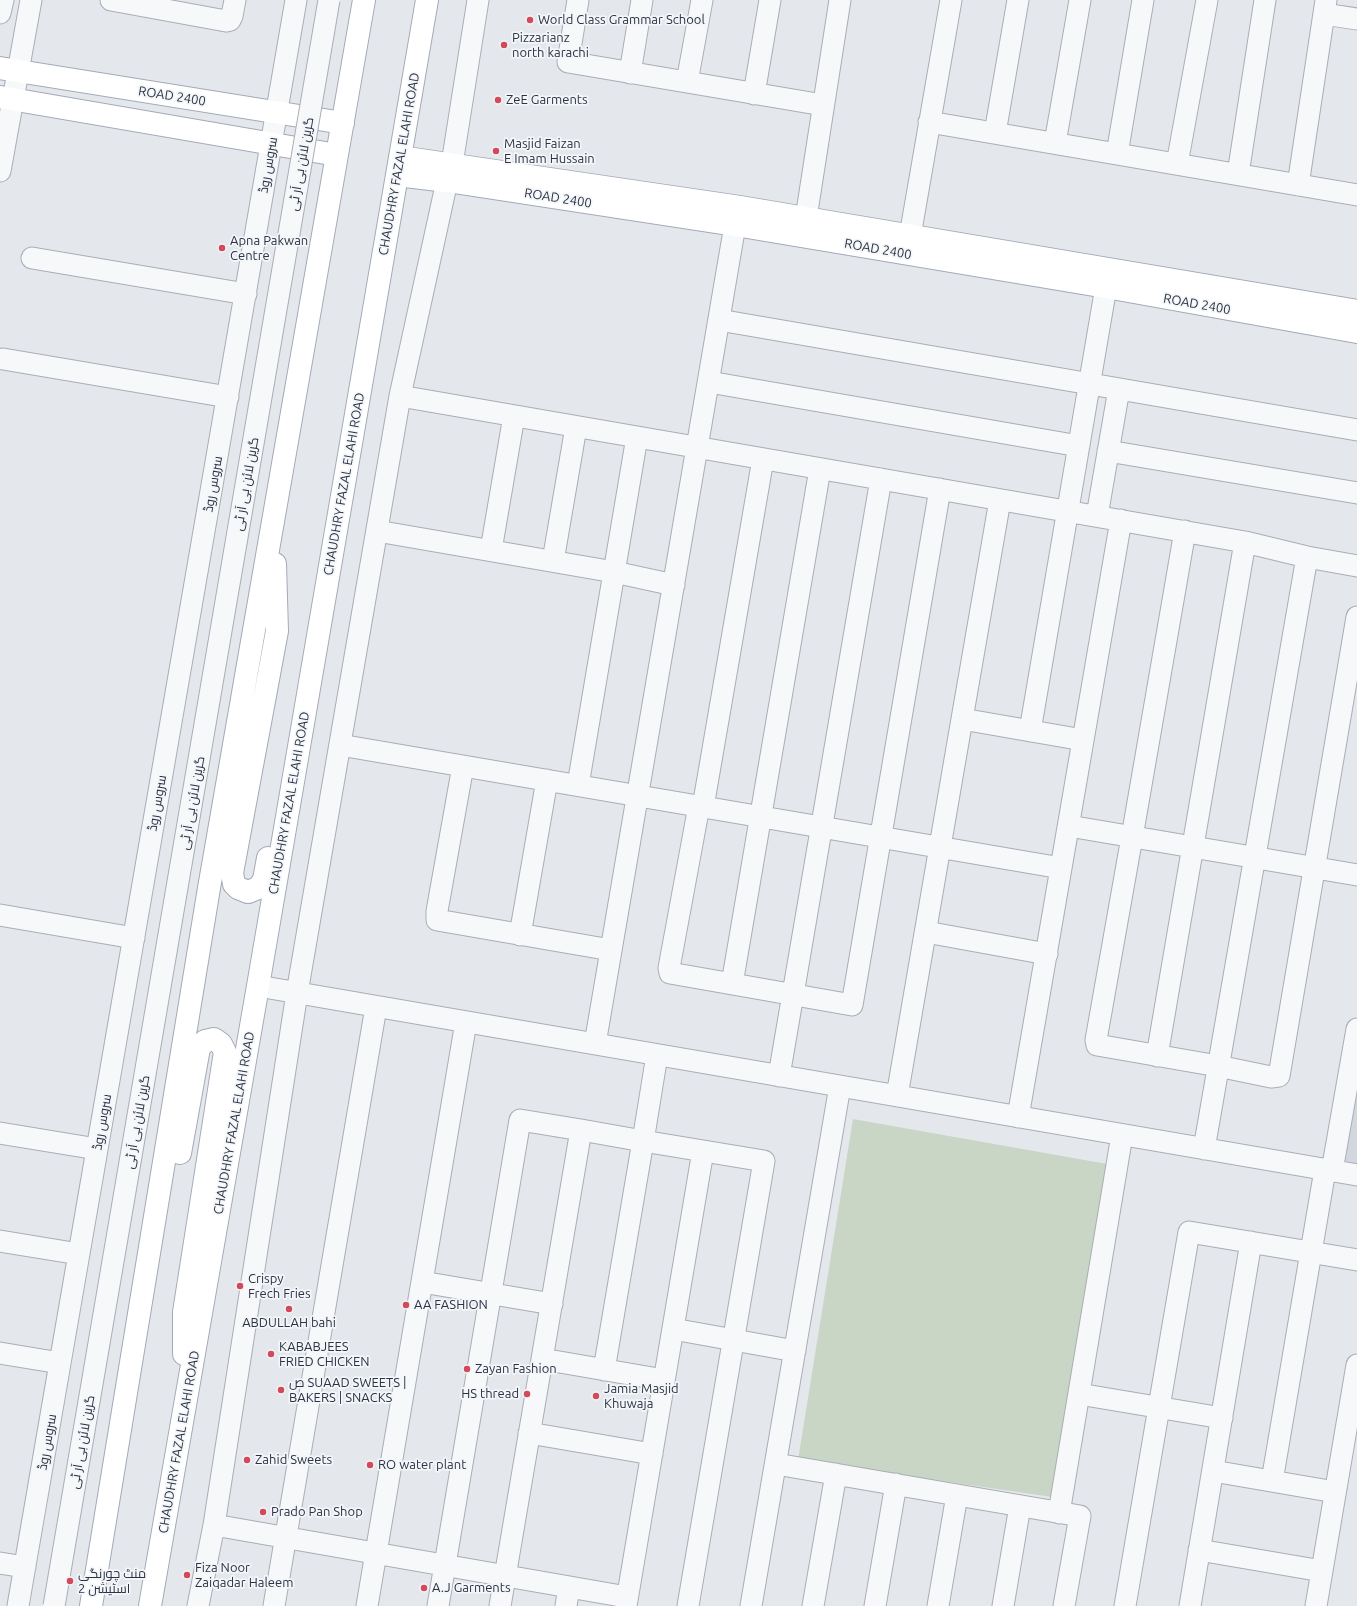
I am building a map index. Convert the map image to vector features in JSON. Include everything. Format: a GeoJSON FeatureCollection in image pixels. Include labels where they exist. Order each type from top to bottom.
{"type":"FeatureCollection","features":[{"type":"Feature","properties":{"kind":"main road"},"geometry":{"type":"LineString","coordinates":[[91,1606],[210,880],[364,0]]}},
{"type":"Feature","properties":{"kind":"main road","name":"CHAUDHRY FAZAL ELAHI ROAD"},"geometry":{"type":"LineString","coordinates":[[150,1606],[427,0]]}},
{"type":"Feature","properties":{"kind":"main road","name":"ROAD 2400"},"geometry":{"type":"LineString","coordinates":[[9,70],[343,123]]}},
{"type":"Feature","properties":{"kind":"main road"},"geometry":{"type":"LineString","coordinates":[[6,98],[337,155]]}},
{"type":"Feature","properties":{"kind":"main road","name":"ROAD 2400"},"geometry":{"type":"LineString","coordinates":[[398,166],[806,218],[1357,310]]}},
{"type":"Feature","properties":{"kind":"main road","name":"ROAD 2400"},"geometry":{"type":"LineString","coordinates":[[449,172],[735,224],[1106,287],[1357,332]]}},
{"type":"Feature","properties":{"kind":"main road"},"geometry":{"type":"LineString","coordinates":[[273,522],[277,630],[232,873],[234,884],[242,891],[253,891],[258,888],[264,880],[301,674],[324,597]]}},
{"type":"Feature","properties":{"kind":"main road"},"geometry":{"type":"LineString","coordinates":[[127,1381],[150,1318],[199,1048],[205,1041],[214,1039],[221,1044],[225,1052],[184,1312],[184,1413]]}},
{"type":"Feature","properties":{"kind":"street"},"geometry":{"type":"LineString","coordinates":[[0,14],[2,0]]}},
{"type":"Feature","properties":{"kind":"street"},"geometry":{"type":"LineString","coordinates":[[0,171],[9,70],[31,0]]}},
{"type":"Feature","properties":{"kind":"street"},"geometry":{"type":"LineString","coordinates":[[111,0],[226,21],[230,20],[232,16],[235,0]]}},
{"type":"Feature","properties":{"kind":"street","name":"سروس روڈ"},"geometry":{"type":"LineString","coordinates":[[18,1606],[296,0]]}},
{"type":"Feature","properties":{"kind":"street","name":"گرین لائن بی آر ٹی"},"geometry":{"type":"LineString","coordinates":[[54,1606],[329,0]]}},
{"type":"Feature","properties":{"kind":"street"},"geometry":{"type":"LineString","coordinates":[[198,1606],[214,1525],[297,993],[400,396],[449,172],[478,0]]}},
{"type":"Feature","properties":{"kind":"street"},"geometry":{"type":"LineString","coordinates":[[578,0],[568,62],[824,105]]}},
{"type":"Feature","properties":{"kind":"street"},"geometry":{"type":"LineString","coordinates":[[630,73],[642,0]]}},
{"type":"Feature","properties":{"kind":"street"},"geometry":{"type":"LineString","coordinates":[[687,82],[702,0]]}},
{"type":"Feature","properties":{"kind":"street"},"geometry":{"type":"LineString","coordinates":[[754,94],[770,0]]}},
{"type":"Feature","properties":{"kind":"street"},"geometry":{"type":"LineString","coordinates":[[806,218],[840,0]]}},
{"type":"Feature","properties":{"kind":"street"},"geometry":{"type":"LineString","coordinates":[[910,236],[929,122],[952,0]]}},
{"type":"Feature","properties":{"kind":"street"},"geometry":{"type":"LineString","coordinates":[[995,133],[1018,0]]}},
{"type":"Feature","properties":{"kind":"street"},"geometry":{"type":"LineString","coordinates":[[1055,143],[1080,0]]}},
{"type":"Feature","properties":{"kind":"street"},"geometry":{"type":"LineString","coordinates":[[1117,154],[1143,0]]}},
{"type":"Feature","properties":{"kind":"street"},"geometry":{"type":"LineString","coordinates":[[1177,164],[1207,0]]}},
{"type":"Feature","properties":{"kind":"street"},"geometry":{"type":"LineString","coordinates":[[1238,174],[1266,0]]}},
{"type":"Feature","properties":{"kind":"street"},"geometry":{"type":"LineString","coordinates":[[1298,185],[1325,7],[1357,19]]}},
{"type":"Feature","properties":{"kind":"street"},"geometry":{"type":"LineString","coordinates":[[929,122],[1357,195]]}},
{"type":"Feature","properties":{"kind":"street"},"geometry":{"type":"LineString","coordinates":[[595,1044],[698,448],[735,224]]}},
{"type":"Feature","properties":{"kind":"street"},"geometry":{"type":"LineString","coordinates":[[32,258],[246,294]]}},
{"type":"Feature","properties":{"kind":"street"},"geometry":{"type":"LineString","coordinates":[[1030,731],[1106,287]]}},
{"type":"Feature","properties":{"kind":"street"},"geometry":{"type":"LineString","coordinates":[[719,320],[1357,430]]}},
{"type":"Feature","properties":{"kind":"street"},"geometry":{"type":"LineString","coordinates":[[3,359],[228,397]]}},
{"type":"Feature","properties":{"kind":"street"},"geometry":{"type":"LineString","coordinates":[[709,382],[1079,446]]}},
{"type":"Feature","properties":{"kind":"street"},"geometry":{"type":"LineString","coordinates":[[1097,516],[1119,389]]}},
{"type":"Feature","properties":{"kind":"street"},"geometry":{"type":"LineString","coordinates":[[400,396],[1185,531],[1357,566]]}},
{"type":"Feature","properties":{"kind":"street"},"geometry":{"type":"LineString","coordinates":[[491,550],[514,416]]}},
{"type":"Feature","properties":{"kind":"street"},"geometry":{"type":"LineString","coordinates":[[553,561],[576,427]]}},
{"type":"Feature","properties":{"kind":"street"},"geometry":{"type":"LineString","coordinates":[[578,785],[637,437]]}},
{"type":"Feature","properties":{"kind":"street"},"geometry":{"type":"LineString","coordinates":[[1108,450],[1357,493]]}},
{"type":"Feature","properties":{"kind":"street"},"geometry":{"type":"LineString","coordinates":[[763,459],[701,806],[669,968],[670,974],[852,1005],[940,489]]}},
{"type":"Feature","properties":{"kind":"street"},"geometry":{"type":"LineString","coordinates":[[732,984],[820,469]]}},
{"type":"Feature","properties":{"kind":"street"},"geometry":{"type":"LineString","coordinates":[[779,1076],[881,479]]}},
{"type":"Feature","properties":{"kind":"street"},"geometry":{"type":"LineString","coordinates":[[898,1096],[1000,500]]}},
{"type":"Feature","properties":{"kind":"street"},"geometry":{"type":"LineString","coordinates":[[1018,1117],[1121,520]]}},
{"type":"Feature","properties":{"kind":"street"},"geometry":{"type":"LineString","coordinates":[[377,531],[553,561],[674,584]]}},
{"type":"Feature","properties":{"kind":"street"},"geometry":{"type":"LineString","coordinates":[[1185,531],[1096,1040],[1097,1045],[1218,1066],[1271,1077],[1279,1076],[1357,617]]}},
{"type":"Feature","properties":{"kind":"street"},"geometry":{"type":"LineString","coordinates":[[1157,1056],[1245,542]]}},
{"type":"Feature","properties":{"kind":"street"},"geometry":{"type":"LineString","coordinates":[[1204,1149],[1307,556]]}},
{"type":"Feature","properties":{"kind":"street"},"geometry":{"type":"LineString","coordinates":[[962,719],[1083,740]]}},
{"type":"Feature","properties":{"kind":"street"},"geometry":{"type":"LineString","coordinates":[[340,745],[1061,868]]}},
{"type":"Feature","properties":{"kind":"street"},"geometry":{"type":"LineString","coordinates":[[463,766],[437,911],[437,920],[612,950]]}},
{"type":"Feature","properties":{"kind":"street"},"geometry":{"type":"LineString","coordinates":[[520,934],[547,780]]}},
{"type":"Feature","properties":{"kind":"street"},"geometry":{"type":"LineString","coordinates":[[1069,826],[1357,876]]}},
{"type":"Feature","properties":{"kind":"street"},"geometry":{"type":"LineString","coordinates":[[0,915],[134,938]]}},
{"type":"Feature","properties":{"kind":"street"},"geometry":{"type":"LineString","coordinates":[[926,932],[1047,954]]}},
{"type":"Feature","properties":{"kind":"street"},"geometry":{"type":"LineString","coordinates":[[258,986],[1357,1175]]}},
{"type":"Feature","properties":{"kind":"street"},"geometry":{"type":"LineString","coordinates":[[274,1606],[376,1006]]}},
{"type":"Feature","properties":{"kind":"street"},"geometry":{"type":"LineString","coordinates":[[367,1606],[466,1022]]}},
{"type":"Feature","properties":{"kind":"street"},"geometry":{"type":"LineString","coordinates":[[1272,1481],[1312,1253],[1357,1029]]}},
{"type":"Feature","properties":{"kind":"street"},"geometry":{"type":"LineString","coordinates":[[604,1370],[657,1055]]}},
{"type":"Feature","properties":{"kind":"street"},"geometry":{"type":"LineString","coordinates":[[751,1606],[840,1086]]}},
{"type":"Feature","properties":{"kind":"street"},"geometry":{"type":"LineString","coordinates":[[438,1606],[520,1120],[764,1161],[688,1606]]}},
{"type":"Feature","properties":{"kind":"street"},"geometry":{"type":"LineString","coordinates":[[500,1606],[581,1130]]}},
{"type":"Feature","properties":{"kind":"street"},"geometry":{"type":"LineString","coordinates":[[0,1133],[97,1149]]}},
{"type":"Feature","properties":{"kind":"street"},"geometry":{"type":"LineString","coordinates":[[1059,1512],[1122,1135]]}},
{"type":"Feature","properties":{"kind":"street"},"geometry":{"type":"LineString","coordinates":[[214,1525],[286,1539],[505,1576],[567,1597],[626,1602],[703,1151]]}},
{"type":"Feature","properties":{"kind":"street"},"geometry":{"type":"LineString","coordinates":[[1126,1606],[1189,1232],[1357,1260]]}},
{"type":"Feature","properties":{"kind":"street"},"geometry":{"type":"LineString","coordinates":[[0,1241],[79,1254]]}},
{"type":"Feature","properties":{"kind":"street"},"geometry":{"type":"LineString","coordinates":[[1190,1606],[1252,1242]]}},
{"type":"Feature","properties":{"kind":"street"},"geometry":{"type":"LineString","coordinates":[[422,1282],[552,1304]]}},
{"type":"Feature","properties":{"kind":"street"},"geometry":{"type":"LineString","coordinates":[[673,1329],[795,1351]]}},
{"type":"Feature","properties":{"kind":"street"},"geometry":{"type":"LineString","coordinates":[[0,1353],[60,1363]]}},
{"type":"Feature","properties":{"kind":"street"},"geometry":{"type":"LineString","coordinates":[[542,1359],[664,1380]]}},
{"type":"Feature","properties":{"kind":"street"},"geometry":{"type":"LineString","coordinates":[[1316,1606],[1335,1492],[1351,1440],[1357,1364]]}},
{"type":"Feature","properties":{"kind":"street"},"geometry":{"type":"LineString","coordinates":[[1079,1394],[1222,1418]]}},
{"type":"Feature","properties":{"kind":"street"},"geometry":{"type":"LineString","coordinates":[[530,1433],[652,1454]]}},
{"type":"Feature","properties":{"kind":"street"},"geometry":{"type":"LineString","coordinates":[[776,1464],[1080,1516],[1064,1606]]}},
{"type":"Feature","properties":{"kind":"street"},"geometry":{"type":"LineString","coordinates":[[1213,1471],[1335,1492]]}},
{"type":"Feature","properties":{"kind":"street"},"geometry":{"type":"LineString","coordinates":[[813,1606],[836,1474]]}},
{"type":"Feature","properties":{"kind":"street"},"geometry":{"type":"LineString","coordinates":[[875,1606],[896,1484]]}},
{"type":"Feature","properties":{"kind":"street"},"geometry":{"type":"LineString","coordinates":[[938,1606],[957,1495]]}},
{"type":"Feature","properties":{"kind":"street"},"geometry":{"type":"LineString","coordinates":[[1003,1606],[1020,1506]]}},
{"type":"Feature","properties":{"kind":"street"},"geometry":{"type":"LineString","coordinates":[[1199,1550],[1322,1571]]}},
{"type":"Feature","properties":{"kind":"street"},"geometry":{"type":"LineString","coordinates":[[0,1563],[25,1567]]}},
{"type":"Feature","properties":{"kind":"shaded area"},"geometry":{"type":"Polygon","coordinates":[[[1357,1029],[1357,1175],[1332,1171],[1357,1029]]]}},
{"type":"Feature","properties":{"kind":"green space"},"geometry":{"type":"Polygon","coordinates":[[[853,1119],[1107,1164],[1052,1497],[798,1460],[853,1119]]]}},
{"type":"Feature","properties":{"kind":"place","name":"World Class Grammar School"},"geometry":{"type":"Point","coordinates":[530,20]}},
{"type":"Feature","properties":{"kind":"place","name":"Pizzarianz north karachi"},"geometry":{"type":"Point","coordinates":[504,45]}},
{"type":"Feature","properties":{"kind":"place","name":"ZeE Garments"},"geometry":{"type":"Point","coordinates":[498,100]}},
{"type":"Feature","properties":{"kind":"place","name":"Masjid Faizan E Imam Hussain"},"geometry":{"type":"Point","coordinates":[496,151]}},
{"type":"Feature","properties":{"kind":"place","name":"Apna Pakwan Centre"},"geometry":{"type":"Point","coordinates":[222,248]}},
{"type":"Feature","properties":{"kind":"place","name":"Crispy Frech Fries"},"geometry":{"type":"Point","coordinates":[240,1286]}},
{"type":"Feature","properties":{"kind":"place","name":"AA FASHION"},"geometry":{"type":"Point","coordinates":[406,1305]}},
{"type":"Feature","properties":{"kind":"place","name":"ABDULLAH bahi"},"geometry":{"type":"Point","coordinates":[289,1309]}},
{"type":"Feature","properties":{"kind":"place","name":"KABABJEES FRIED CHICKEN"},"geometry":{"type":"Point","coordinates":[271,1354]}},
{"type":"Feature","properties":{"kind":"place","name":"Zayan Fashion"},"geometry":{"type":"Point","coordinates":[467,1369]}},
{"type":"Feature","properties":{"kind":"place","name":"ص SUAAD SWEETS | BAKERS | SNACKS"},"geometry":{"type":"Point","coordinates":[281,1390]}},
{"type":"Feature","properties":{"kind":"place","name":"HS thread"},"geometry":{"type":"Point","coordinates":[527,1394]}},
{"type":"Feature","properties":{"kind":"place","name":"Jamia Masjid Khuwaja"},"geometry":{"type":"Point","coordinates":[596,1396]}},
{"type":"Feature","properties":{"kind":"place","name":"Zahid Sweets"},"geometry":{"type":"Point","coordinates":[247,1460]}},
{"type":"Feature","properties":{"kind":"place","name":"RO water plant"},"geometry":{"type":"Point","coordinates":[370,1465]}},
{"type":"Feature","properties":{"kind":"place","name":"Prado Pan Shop"},"geometry":{"type":"Point","coordinates":[263,1512]}},
{"type":"Feature","properties":{"kind":"place","name":"Fiza Noor Zaiqadar Haleem"},"geometry":{"type":"Point","coordinates":[187,1575]}},
{"type":"Feature","properties":{"kind":"place","name":"منٹ چورنگی اسٹیشن 2"},"geometry":{"type":"Point","coordinates":[70,1581]}},
{"type":"Feature","properties":{"kind":"place","name":"A.J Garments"},"geometry":{"type":"Point","coordinates":[424,1588]}}]}
